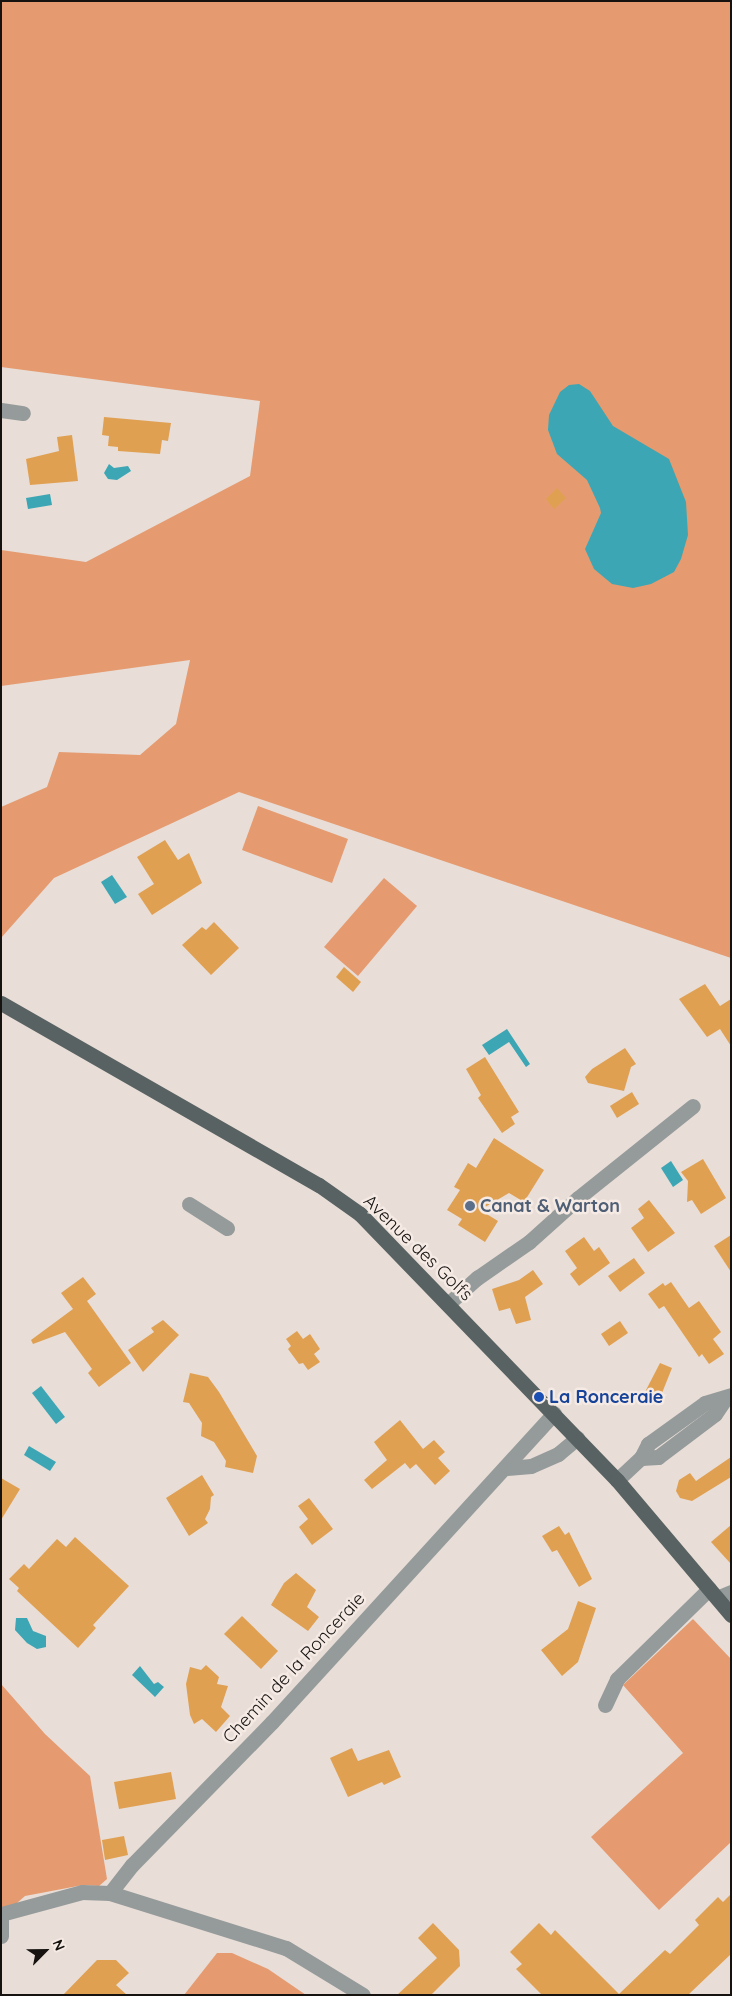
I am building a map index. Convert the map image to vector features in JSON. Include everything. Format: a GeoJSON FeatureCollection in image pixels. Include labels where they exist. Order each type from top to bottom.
{"type":"FeatureCollection","features":[{"type":"Feature","properties":{"kind":"main road","name":"Avenue des Golfs"},"geometry":{"type":"LineString","coordinates":[[1,1003],[320,1185],[360,1214],[449,1303],[617,1480],[719,1593],[731,1615]]}},
{"type":"Feature","properties":{"kind":"street"},"geometry":{"type":"LineString","coordinates":[[1,410],[23,412]]}},
{"type":"Feature","properties":{"kind":"street"},"geometry":{"type":"LineString","coordinates":[[449,1303],[477,1278],[529,1242],[578,1198],[693,1106]]}},
{"type":"Feature","properties":{"kind":"street"},"geometry":{"type":"LineString","coordinates":[[189,1204],[226,1228]]}},
{"type":"Feature","properties":{"kind":"street"},"geometry":{"type":"LineString","coordinates":[[617,1480],[641,1458],[658,1457],[715,1414],[728,1397]]}},
{"type":"Feature","properties":{"kind":"street","name":"Chemin de la Ronceraie"},"geometry":{"type":"LineString","coordinates":[[110,1893],[132,1865],[272,1722],[337,1647],[507,1468],[554,1413]]}},
{"type":"Feature","properties":{"kind":"street"},"geometry":{"type":"LineString","coordinates":[[507,1468],[531,1466],[549,1458],[577,1438]]}},
{"type":"Feature","properties":{"kind":"street"},"geometry":{"type":"LineString","coordinates":[[605,1705],[617,1679],[719,1593]]}},
{"type":"Feature","properties":{"kind":"street"},"geometry":{"type":"LineString","coordinates":[[1,1914],[82,1892],[110,1893],[286,1948],[363,1995]]}},
{"type":"Feature","properties":{"kind":"street"},"geometry":{"type":"LineString","coordinates":[[1,1920],[1,1936]]}},
{"type":"Feature","properties":{"kind":"shaded area"},"geometry":{"type":"Polygon","coordinates":[[[1,1],[731,1],[731,958],[239,792],[54,878],[1,938],[1,807],[47,787],[59,752],[140,755],[176,724],[190,660],[1,686],[1,550],[86,562],[250,476],[260,401],[1,367],[1,1]]]}},
{"type":"Feature","properties":{"kind":"shaded area"},"geometry":{"type":"Polygon","coordinates":[[[258,806],[348,839],[332,883],[242,850],[258,806]]]}},
{"type":"Feature","properties":{"kind":"shaded area"},"geometry":{"type":"Polygon","coordinates":[[[384,878],[417,906],[358,976],[324,947],[384,878]]]}},
{"type":"Feature","properties":{"kind":"shaded area"},"geometry":{"type":"Polygon","coordinates":[[[693,1619],[731,1659],[731,1842],[659,1910],[591,1837],[683,1753],[623,1685],[693,1619]]]}},
{"type":"Feature","properties":{"kind":"shaded area"},"geometry":{"type":"Polygon","coordinates":[[[1,1684],[45,1734],[90,1776],[107,1879],[99,1886],[83,1885],[25,1896],[1,1917],[1,1684]]]}},
{"type":"Feature","properties":{"kind":"shaded area"},"geometry":{"type":"Polygon","coordinates":[[[217,1953],[232,1953],[268,1969],[306,1995],[184,1995],[217,1953]]]}},
{"type":"Feature","properties":{"kind":"water"},"geometry":{"type":"Polygon","coordinates":[[[579,384],[590,391],[613,426],[669,459],[686,502],[688,535],[681,559],[674,572],[651,584],[633,588],[612,584],[594,569],[585,549],[601,513],[600,508],[587,480],[557,454],[548,430],[549,415],[560,392],[569,385],[579,384]]]}},
{"type":"Feature","properties":{"kind":"water"},"geometry":{"type":"Polygon","coordinates":[[[109,464],[114,468],[128,466],[131,471],[117,480],[108,479],[104,473],[109,464]]]}},
{"type":"Feature","properties":{"kind":"water"},"geometry":{"type":"Polygon","coordinates":[[[50,494],[52,505],[28,509],[26,498],[50,494]]]}},
{"type":"Feature","properties":{"kind":"water"},"geometry":{"type":"Polygon","coordinates":[[[112,875],[127,897],[115,904],[101,882],[112,875]]]}},
{"type":"Feature","properties":{"kind":"water"},"geometry":{"type":"Polygon","coordinates":[[[507,1029],[530,1064],[526,1067],[509,1042],[489,1055],[482,1045],[507,1029]]]}},
{"type":"Feature","properties":{"kind":"water"},"geometry":{"type":"Polygon","coordinates":[[[671,1161],[683,1180],[673,1187],[661,1168],[671,1161]]]}},
{"type":"Feature","properties":{"kind":"water"},"geometry":{"type":"Polygon","coordinates":[[[41,1386],[65,1417],[56,1424],[32,1393],[41,1386]]]}},
{"type":"Feature","properties":{"kind":"water"},"geometry":{"type":"Polygon","coordinates":[[[29,1446],[56,1462],[50,1471],[24,1455],[29,1446]]]}},
{"type":"Feature","properties":{"kind":"water"},"geometry":{"type":"Polygon","coordinates":[[[16,1618],[27,1618],[33,1631],[46,1636],[46,1647],[37,1649],[27,1643],[15,1630],[16,1618]]]}},
{"type":"Feature","properties":{"kind":"water"},"geometry":{"type":"Polygon","coordinates":[[[140,1666],[154,1684],[158,1682],[164,1687],[155,1697],[132,1675],[140,1666]]]}},
{"type":"Feature","properties":{"kind":"building"},"geometry":{"type":"Polygon","coordinates":[[[104,417],[171,423],[168,441],[162,440],[160,454],[118,451],[118,447],[108,446],[109,436],[102,435],[104,417]]]}},
{"type":"Feature","properties":{"kind":"building"},"geometry":{"type":"Polygon","coordinates":[[[72,435],[78,481],[30,485],[26,459],[59,451],[57,437],[72,435]]]}},
{"type":"Feature","properties":{"kind":"building"},"geometry":{"type":"Polygon","coordinates":[[[557,488],[566,498],[554,509],[546,499],[557,488]]]}},
{"type":"Feature","properties":{"kind":"building"},"geometry":{"type":"Polygon","coordinates":[[[165,840],[178,860],[189,853],[202,883],[152,915],[138,894],[154,884],[137,857],[165,840]]]}},
{"type":"Feature","properties":{"kind":"building"},"geometry":{"type":"Polygon","coordinates":[[[214,922],[239,948],[211,975],[182,945],[202,927],[206,930],[214,922]]]}},
{"type":"Feature","properties":{"kind":"building"},"geometry":{"type":"Polygon","coordinates":[[[344,967],[361,982],[353,992],[336,977],[344,967]]]}},
{"type":"Feature","properties":{"kind":"building"},"geometry":{"type":"Polygon","coordinates":[[[705,984],[720,1006],[731,999],[731,1046],[720,1029],[707,1037],[679,999],[705,984]]]}},
{"type":"Feature","properties":{"kind":"building"},"geometry":{"type":"Polygon","coordinates":[[[625,1048],[636,1064],[631,1067],[624,1091],[588,1083],[585,1077],[592,1069],[625,1048]]]}},
{"type":"Feature","properties":{"kind":"building"},"geometry":{"type":"Polygon","coordinates":[[[485,1057],[519,1112],[511,1117],[515,1124],[502,1133],[478,1098],[481,1095],[466,1069],[485,1057]]]}},
{"type":"Feature","properties":{"kind":"building"},"geometry":{"type":"Polygon","coordinates":[[[632,1092],[639,1104],[617,1118],[610,1106],[632,1092]]]}},
{"type":"Feature","properties":{"kind":"building"},"geometry":{"type":"Polygon","coordinates":[[[494,1138],[544,1170],[524,1202],[509,1193],[480,1210],[498,1221],[485,1242],[458,1225],[462,1219],[447,1210],[460,1190],[454,1187],[468,1163],[476,1168],[494,1138]]]}},
{"type":"Feature","properties":{"kind":"building"},"geometry":{"type":"Polygon","coordinates":[[[703,1159],[726,1198],[701,1214],[692,1200],[687,1202],[688,1181],[681,1172],[703,1159]]]}},
{"type":"Feature","properties":{"kind":"building"},"geometry":{"type":"Polygon","coordinates":[[[649,1200],[675,1233],[648,1252],[631,1228],[644,1218],[638,1209],[649,1200]]]}},
{"type":"Feature","properties":{"kind":"building"},"geometry":{"type":"Polygon","coordinates":[[[731,1235],[731,1272],[714,1246],[731,1235]]]}},
{"type":"Feature","properties":{"kind":"building"},"geometry":{"type":"Polygon","coordinates":[[[584,1237],[594,1251],[599,1247],[610,1263],[579,1286],[570,1274],[577,1268],[565,1251],[584,1237]]]}},
{"type":"Feature","properties":{"kind":"building"},"geometry":{"type":"Polygon","coordinates":[[[634,1258],[645,1273],[620,1292],[608,1276],[634,1258]]]}},
{"type":"Feature","properties":{"kind":"building"},"geometry":{"type":"Polygon","coordinates":[[[533,1270],[543,1284],[525,1297],[531,1320],[516,1324],[510,1308],[499,1311],[492,1289],[519,1280],[533,1270]]]}},
{"type":"Feature","properties":{"kind":"building"},"geometry":{"type":"Polygon","coordinates":[[[83,1277],[96,1294],[87,1301],[131,1363],[99,1387],[88,1373],[92,1369],[65,1332],[33,1344],[31,1340],[73,1309],[61,1293],[83,1277]]]}},
{"type":"Feature","properties":{"kind":"building"},"geometry":{"type":"Polygon","coordinates":[[[671,1282],[689,1308],[699,1301],[721,1332],[713,1339],[724,1354],[709,1364],[702,1354],[699,1357],[664,1306],[659,1309],[648,1294],[663,1283],[665,1286],[671,1282]]]}},
{"type":"Feature","properties":{"kind":"building"},"geometry":{"type":"Polygon","coordinates":[[[163,1320],[179,1335],[143,1372],[128,1350],[154,1332],[151,1328],[163,1320]]]}},
{"type":"Feature","properties":{"kind":"building"},"geometry":{"type":"Polygon","coordinates":[[[620,1321],[628,1333],[609,1346],[601,1334],[620,1321]]]}},
{"type":"Feature","properties":{"kind":"building"},"geometry":{"type":"Polygon","coordinates":[[[297,1331],[303,1339],[310,1334],[320,1349],[314,1354],[320,1362],[308,1370],[303,1363],[299,1364],[288,1349],[291,1346],[286,1339],[297,1331]]]}},
{"type":"Feature","properties":{"kind":"building"},"geometry":{"type":"Polygon","coordinates":[[[660,1363],[672,1368],[660,1398],[645,1392],[660,1363]]]}},
{"type":"Feature","properties":{"kind":"building"},"geometry":{"type":"Polygon","coordinates":[[[190,1373],[208,1377],[219,1392],[257,1456],[253,1473],[225,1467],[226,1461],[214,1442],[201,1436],[202,1423],[189,1403],[183,1402],[190,1373]]]}},
{"type":"Feature","properties":{"kind":"building"},"geometry":{"type":"Polygon","coordinates":[[[400,1420],[423,1449],[434,1440],[445,1452],[438,1458],[450,1471],[435,1485],[416,1464],[410,1469],[405,1463],[372,1489],[364,1480],[387,1460],[374,1442],[400,1420]]]}},
{"type":"Feature","properties":{"kind":"building"},"geometry":{"type":"Polygon","coordinates":[[[731,1457],[731,1477],[692,1501],[680,1498],[676,1491],[679,1480],[690,1473],[696,1481],[731,1457]]]}},
{"type":"Feature","properties":{"kind":"building"},"geometry":{"type":"Polygon","coordinates":[[[202,1475],[214,1495],[211,1497],[210,1509],[205,1519],[208,1523],[189,1536],[166,1498],[202,1475]]]}},
{"type":"Feature","properties":{"kind":"building"},"geometry":{"type":"Polygon","coordinates":[[[1,1478],[20,1489],[1,1520],[1,1478]]]}},
{"type":"Feature","properties":{"kind":"building"},"geometry":{"type":"Polygon","coordinates":[[[309,1498],[333,1529],[312,1545],[299,1527],[308,1519],[298,1506],[309,1498]]]}},
{"type":"Feature","properties":{"kind":"building"},"geometry":{"type":"Polygon","coordinates":[[[731,1525],[731,1564],[711,1542],[731,1525]]]}},
{"type":"Feature","properties":{"kind":"building"},"geometry":{"type":"Polygon","coordinates":[[[559,1526],[565,1535],[569,1532],[592,1579],[579,1587],[557,1550],[552,1552],[542,1536],[559,1526]]]}},
{"type":"Feature","properties":{"kind":"building"},"geometry":{"type":"Polygon","coordinates":[[[75,1537],[129,1586],[93,1625],[96,1628],[78,1648],[17,1591],[19,1588],[9,1579],[24,1564],[29,1569],[57,1539],[66,1547],[75,1537]]]}},
{"type":"Feature","properties":{"kind":"building"},"geometry":{"type":"Polygon","coordinates":[[[296,1573],[316,1590],[307,1607],[319,1617],[308,1631],[271,1605],[284,1583],[296,1573]]]}},
{"type":"Feature","properties":{"kind":"building"},"geometry":{"type":"Polygon","coordinates":[[[578,1601],[596,1608],[578,1662],[562,1676],[541,1650],[568,1629],[578,1601]]]}},
{"type":"Feature","properties":{"kind":"building"},"geometry":{"type":"Polygon","coordinates":[[[242,1616],[278,1651],[261,1669],[224,1634],[242,1616]]]}},
{"type":"Feature","properties":{"kind":"building"},"geometry":{"type":"Polygon","coordinates":[[[206,1665],[219,1677],[217,1684],[228,1686],[221,1707],[230,1716],[216,1732],[202,1719],[194,1724],[190,1715],[186,1684],[190,1667],[201,1670],[206,1665]]]}},
{"type":"Feature","properties":{"kind":"building"},"geometry":{"type":"Polygon","coordinates":[[[352,1748],[358,1761],[389,1750],[401,1777],[384,1785],[382,1782],[348,1797],[330,1758],[352,1748]]]}},
{"type":"Feature","properties":{"kind":"building"},"geometry":{"type":"Polygon","coordinates":[[[171,1772],[176,1799],[119,1809],[114,1782],[171,1772]]]}},
{"type":"Feature","properties":{"kind":"building"},"geometry":{"type":"Polygon","coordinates":[[[124,1836],[128,1855],[105,1860],[102,1840],[124,1836]]]}},
{"type":"Feature","properties":{"kind":"building"},"geometry":{"type":"Polygon","coordinates":[[[731,1894],[731,1954],[688,1995],[542,1995],[516,1969],[522,1964],[510,1952],[539,1923],[551,1935],[555,1930],[619,1994],[665,1950],[670,1954],[699,1925],[695,1920],[718,1897],[723,1902],[731,1894]]]}},
{"type":"Feature","properties":{"kind":"building"},"geometry":{"type":"Polygon","coordinates":[[[433,1923],[459,1950],[460,1966],[431,1995],[397,1995],[437,1958],[418,1938],[433,1923]]]}},
{"type":"Feature","properties":{"kind":"building"},"geometry":{"type":"Polygon","coordinates":[[[97,1960],[116,1960],[129,1973],[116,1985],[127,1995],[63,1995],[97,1960]]]}},
{"type":"Feature","properties":{"kind":"place","name":"Canat & Warton"},"geometry":{"type":"Point","coordinates":[470,1206]}},
{"type":"Feature","properties":{"kind":"place","name":"La Ronceraie"},"geometry":{"type":"Point","coordinates":[539,1397]}}]}
